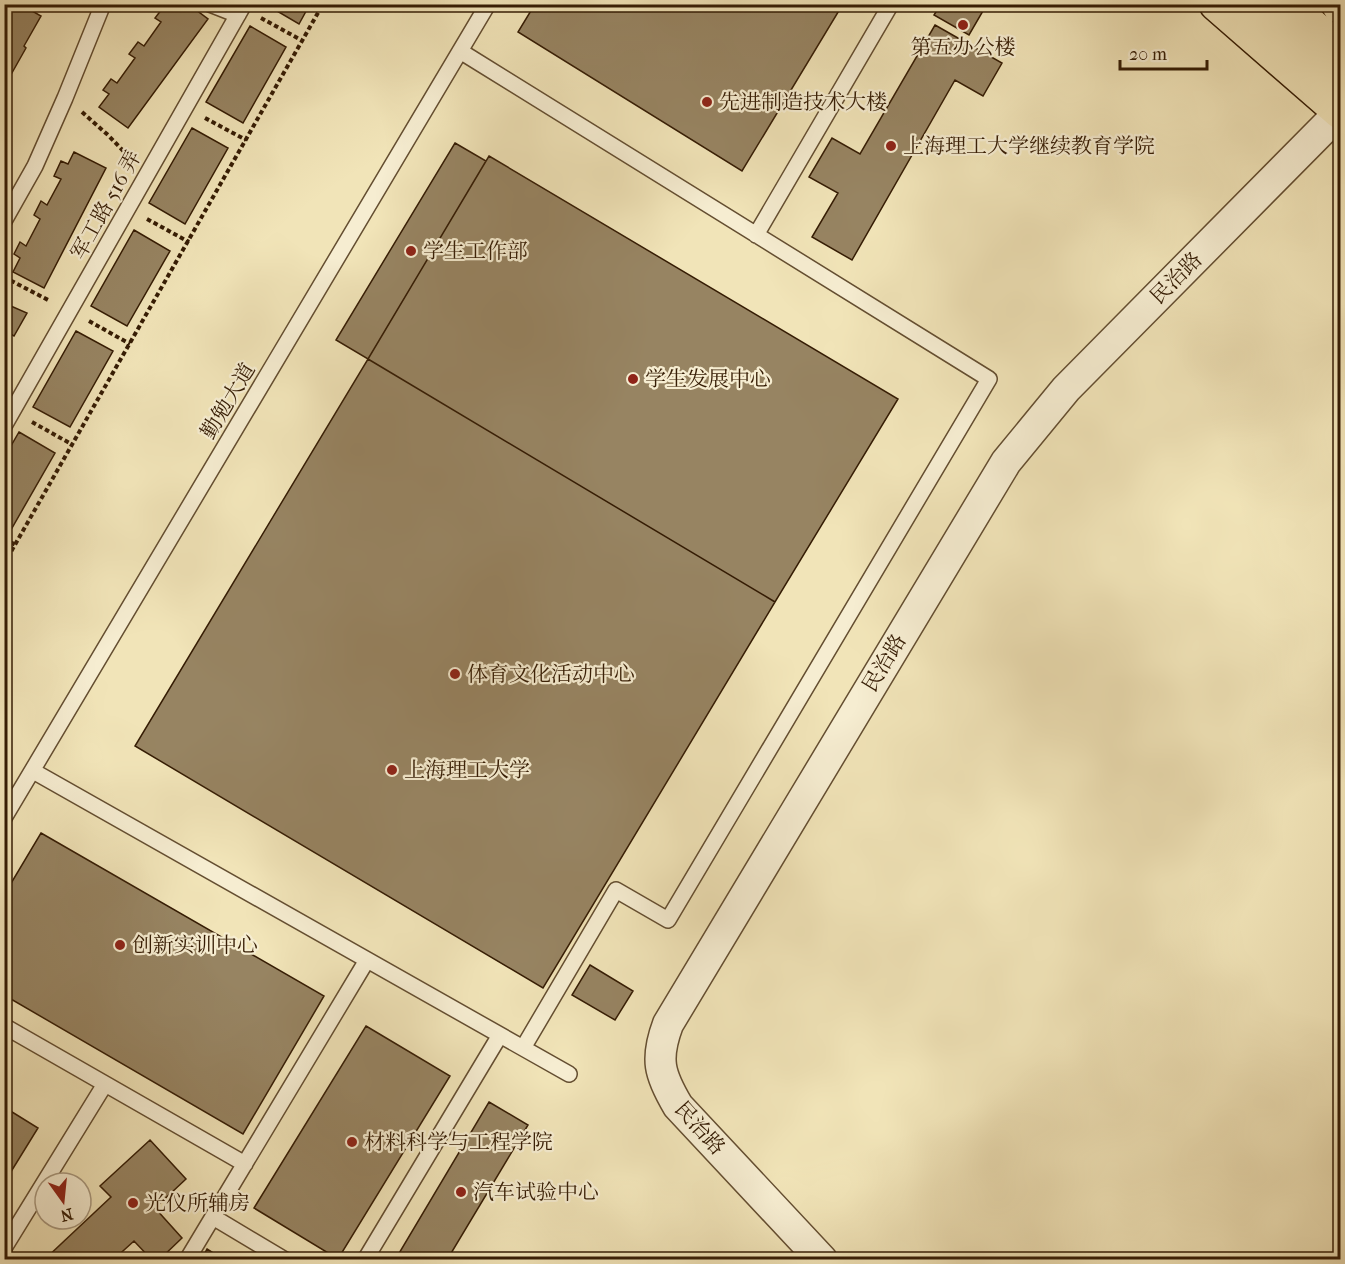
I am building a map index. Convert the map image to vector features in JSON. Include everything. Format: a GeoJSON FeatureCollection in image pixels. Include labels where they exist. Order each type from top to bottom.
{"type":"FeatureCollection","features":[{"type":"Feature","properties":{"kind":"main road"},"geometry":{"type":"LineString","coordinates":[[1216,4],[1340,112]]}},
{"type":"Feature","properties":{"kind":"main road"},"geometry":{"type":"LineString","coordinates":[[1252,4],[1341,81]]}},
{"type":"Feature","properties":{"kind":"main road"},"geometry":{"type":"LineString","coordinates":[[1288,4],[1341,51]]}},
{"type":"Feature","properties":{"kind":"street","name":"民治路"},"geometry":{"type":"LineString","coordinates":[[822,1260],[678,1106],[667,1087],[661,1068],[660,1045],[668,1024],[1006,462],[1066,389],[1340,112]]}},
{"type":"Feature","properties":{"kind":"lane"},"geometry":{"type":"LineString","coordinates":[[4,221],[35,166],[103,4]]}},
{"type":"Feature","properties":{"kind":"lane"},"geometry":{"type":"LineString","coordinates":[[210,4],[241,9]]}},
{"type":"Feature","properties":{"kind":"lane","name":"勤勉大道"},"geometry":{"type":"LineString","coordinates":[[4,818],[488,4]]}},
{"type":"Feature","properties":{"kind":"lane"},"geometry":{"type":"LineString","coordinates":[[756,235],[891,4]]}},
{"type":"Feature","properties":{"kind":"lane","name":"军工路 516 弄"},"geometry":{"type":"LineString","coordinates":[[4,426],[241,9]]}},
{"type":"Feature","properties":{"kind":"lane"},"geometry":{"type":"LineString","coordinates":[[460,51],[989,379],[668,920],[616,890],[523,1048]]}},
{"type":"Feature","properties":{"kind":"lane"},"geometry":{"type":"LineString","coordinates":[[33,771],[569,1074]]}},
{"type":"Feature","properties":{"kind":"lane"},"geometry":{"type":"LineString","coordinates":[[187,1260],[367,960]]}},
{"type":"Feature","properties":{"kind":"lane"},"geometry":{"type":"LineString","coordinates":[[4,1026],[245,1164]]}},
{"type":"Feature","properties":{"kind":"lane"},"geometry":{"type":"LineString","coordinates":[[365,1260],[500,1035]]}},
{"type":"Feature","properties":{"kind":"lane"},"geometry":{"type":"LineString","coordinates":[[4,1248],[105,1083]]}},
{"type":"Feature","properties":{"kind":"lane"},"geometry":{"type":"LineString","coordinates":[[213,1217],[285,1260]]}},
{"type":"Feature","properties":{"kind":"path"},"geometry":{"type":"LineString","coordinates":[[4,564],[323,4]]}},
{"type":"Feature","properties":{"kind":"path"},"geometry":{"type":"LineString","coordinates":[[241,9],[303,41]]}},
{"type":"Feature","properties":{"kind":"path"},"geometry":{"type":"LineString","coordinates":[[65,98],[108,135],[146,177]]}},
{"type":"Feature","properties":{"kind":"path"},"geometry":{"type":"LineString","coordinates":[[185,107],[246,140]]}},
{"type":"Feature","properties":{"kind":"path"},"geometry":{"type":"LineString","coordinates":[[128,208],[189,242]]}},
{"type":"Feature","properties":{"kind":"path"},"geometry":{"type":"LineString","coordinates":[[13,411],[73,445]]}},
{"type":"Feature","properties":{"kind":"path"},"geometry":{"type":"LineString","coordinates":[[4,539],[16,546]]}},
{"type":"Feature","properties":{"kind":"building"},"geometry":{"type":"Polygon","coordinates":[[[4,4],[20,4],[41,16],[4,87],[4,4]]]}},
{"type":"Feature","properties":{"kind":"building"},"geometry":{"type":"Polygon","coordinates":[[[175,4],[188,4],[208,19],[128,128],[99,107],[109,94],[103,90],[111,79],[117,83],[135,58],[129,54],[138,42],[144,46],[161,22],[155,18],[165,5],[171,9],[175,4]]]}},
{"type":"Feature","properties":{"kind":"building"},"geometry":{"type":"Polygon","coordinates":[[[265,4],[310,4],[299,24],[265,4]]]}},
{"type":"Feature","properties":{"kind":"building","name":"先进制造技术大楼"},"geometry":{"type":"Polygon","coordinates":[[[535,4],[843,4],[742,171],[518,32],[535,4]]]}},
{"type":"Feature","properties":{"kind":"building","name":"第五办公楼"},"geometry":{"type":"Polygon","coordinates":[[[941,4],[987,4],[969,35],[934,15],[941,4]]]}},
{"type":"Feature","properties":{"kind":"building","name":"上海理工大学继续教育学院"},"geometry":{"type":"Polygon","coordinates":[[[935,25],[1002,63],[983,96],[955,80],[852,260],[812,237],[838,193],[809,177],[832,138],[860,154],[935,25]]]}},
{"type":"Feature","properties":{"kind":"building"},"geometry":{"type":"Polygon","coordinates":[[[250,26],[286,47],[243,123],[206,102],[250,26]]]}},
{"type":"Feature","properties":{"kind":"building"},"geometry":{"type":"Polygon","coordinates":[[[192,128],[228,148],[185,224],[149,203],[192,128]]]}},
{"type":"Feature","properties":{"kind":"building","name":"学生工作部"},"geometry":{"type":"Polygon","coordinates":[[[455,143],[486,161],[368,359],[336,340],[455,143]]]}},
{"type":"Feature","properties":{"kind":"building"},"geometry":{"type":"Polygon","coordinates":[[[74,152],[106,168],[44,288],[13,272],[20,258],[14,254],[20,242],[26,246],[40,219],[34,215],[41,201],[47,205],[61,179],[54,176],[61,161],[68,164],[74,152]]]}},
{"type":"Feature","properties":{"kind":"building","name":"学生发展中心"},"geometry":{"type":"Polygon","coordinates":[[[489,156],[898,399],[775,602],[368,359],[489,156]]]}},
{"type":"Feature","properties":{"kind":"building"},"geometry":{"type":"Polygon","coordinates":[[[134,230],[170,251],[127,326],[91,306],[134,230]]]}},
{"type":"Feature","properties":{"kind":"building"},"geometry":{"type":"Polygon","coordinates":[[[4,303],[27,313],[14,336],[9,333],[4,339],[4,303]]]}},
{"type":"Feature","properties":{"kind":"building"},"geometry":{"type":"Polygon","coordinates":[[[76,331],[113,351],[70,427],[33,407],[76,331]]]}},
{"type":"Feature","properties":{"kind":"building","name":"体育文化活动中心"},"geometry":{"type":"Polygon","coordinates":[[[368,359],[775,602],[543,988],[135,746],[368,359]]]}},
{"type":"Feature","properties":{"kind":"building"},"geometry":{"type":"Polygon","coordinates":[[[19,432],[55,453],[12,528],[4,524],[4,458],[19,432]]]}},
{"type":"Feature","properties":{"kind":"building","name":"创新实训中心"},"geometry":{"type":"Polygon","coordinates":[[[41,833],[324,996],[243,1134],[4,995],[4,895],[41,833]]]}},
{"type":"Feature","properties":{"kind":"building"},"geometry":{"type":"Polygon","coordinates":[[[590,965],[633,991],[615,1020],[572,995],[590,965]]]}},
{"type":"Feature","properties":{"kind":"building","name":"材料科学与工程学院"},"geometry":{"type":"Polygon","coordinates":[[[366,1026],[450,1076],[338,1259],[254,1208],[366,1026]]]}},
{"type":"Feature","properties":{"kind":"building","name":"汽车试验中心"},"geometry":{"type":"Polygon","coordinates":[[[489,1102],[528,1125],[447,1260],[395,1260],[489,1102]]]}},
{"type":"Feature","properties":{"kind":"building"},"geometry":{"type":"Polygon","coordinates":[[[4,1107],[38,1128],[4,1183],[4,1107]]]}},
{"type":"Feature","properties":{"kind":"building","name":"光仪所辅房"},"geometry":{"type":"Polygon","coordinates":[[[150,1140],[186,1179],[155,1208],[182,1238],[159,1260],[152,1260],[134,1241],[113,1260],[44,1260],[75,1231],[93,1231],[93,1214],[111,1197],[100,1186],[150,1140]]]}},
{"type":"Feature","properties":{"kind":"building"},"geometry":{"type":"Polygon","coordinates":[[[207,1249],[224,1260],[201,1260],[207,1249]]]}},
{"type":"Feature","properties":{"kind":"place","name":"第五办公楼"},"geometry":{"type":"Point","coordinates":[963,25]}},
{"type":"Feature","properties":{"kind":"place","name":"先进制造技术大楼"},"geometry":{"type":"Point","coordinates":[707,102]}},
{"type":"Feature","properties":{"kind":"place","name":"上海理工大学继续教育学院"},"geometry":{"type":"Point","coordinates":[891,146]}},
{"type":"Feature","properties":{"kind":"place","name":"学生工作部"},"geometry":{"type":"Point","coordinates":[411,251]}},
{"type":"Feature","properties":{"kind":"place","name":"学生发展中心"},"geometry":{"type":"Point","coordinates":[633,379]}},
{"type":"Feature","properties":{"kind":"place","name":"体育文化活动中心"},"geometry":{"type":"Point","coordinates":[455,674]}},
{"type":"Feature","properties":{"kind":"place","name":"上海理工大学"},"geometry":{"type":"Point","coordinates":[392,770]}},
{"type":"Feature","properties":{"kind":"place","name":"创新实训中心"},"geometry":{"type":"Point","coordinates":[120,945]}},
{"type":"Feature","properties":{"kind":"place","name":"材料科学与工程学院"},"geometry":{"type":"Point","coordinates":[352,1142]}},
{"type":"Feature","properties":{"kind":"place","name":"汽车试验中心"},"geometry":{"type":"Point","coordinates":[461,1192]}},
{"type":"Feature","properties":{"kind":"place","name":"光仪所辅房"},"geometry":{"type":"Point","coordinates":[133,1203]}}]}
